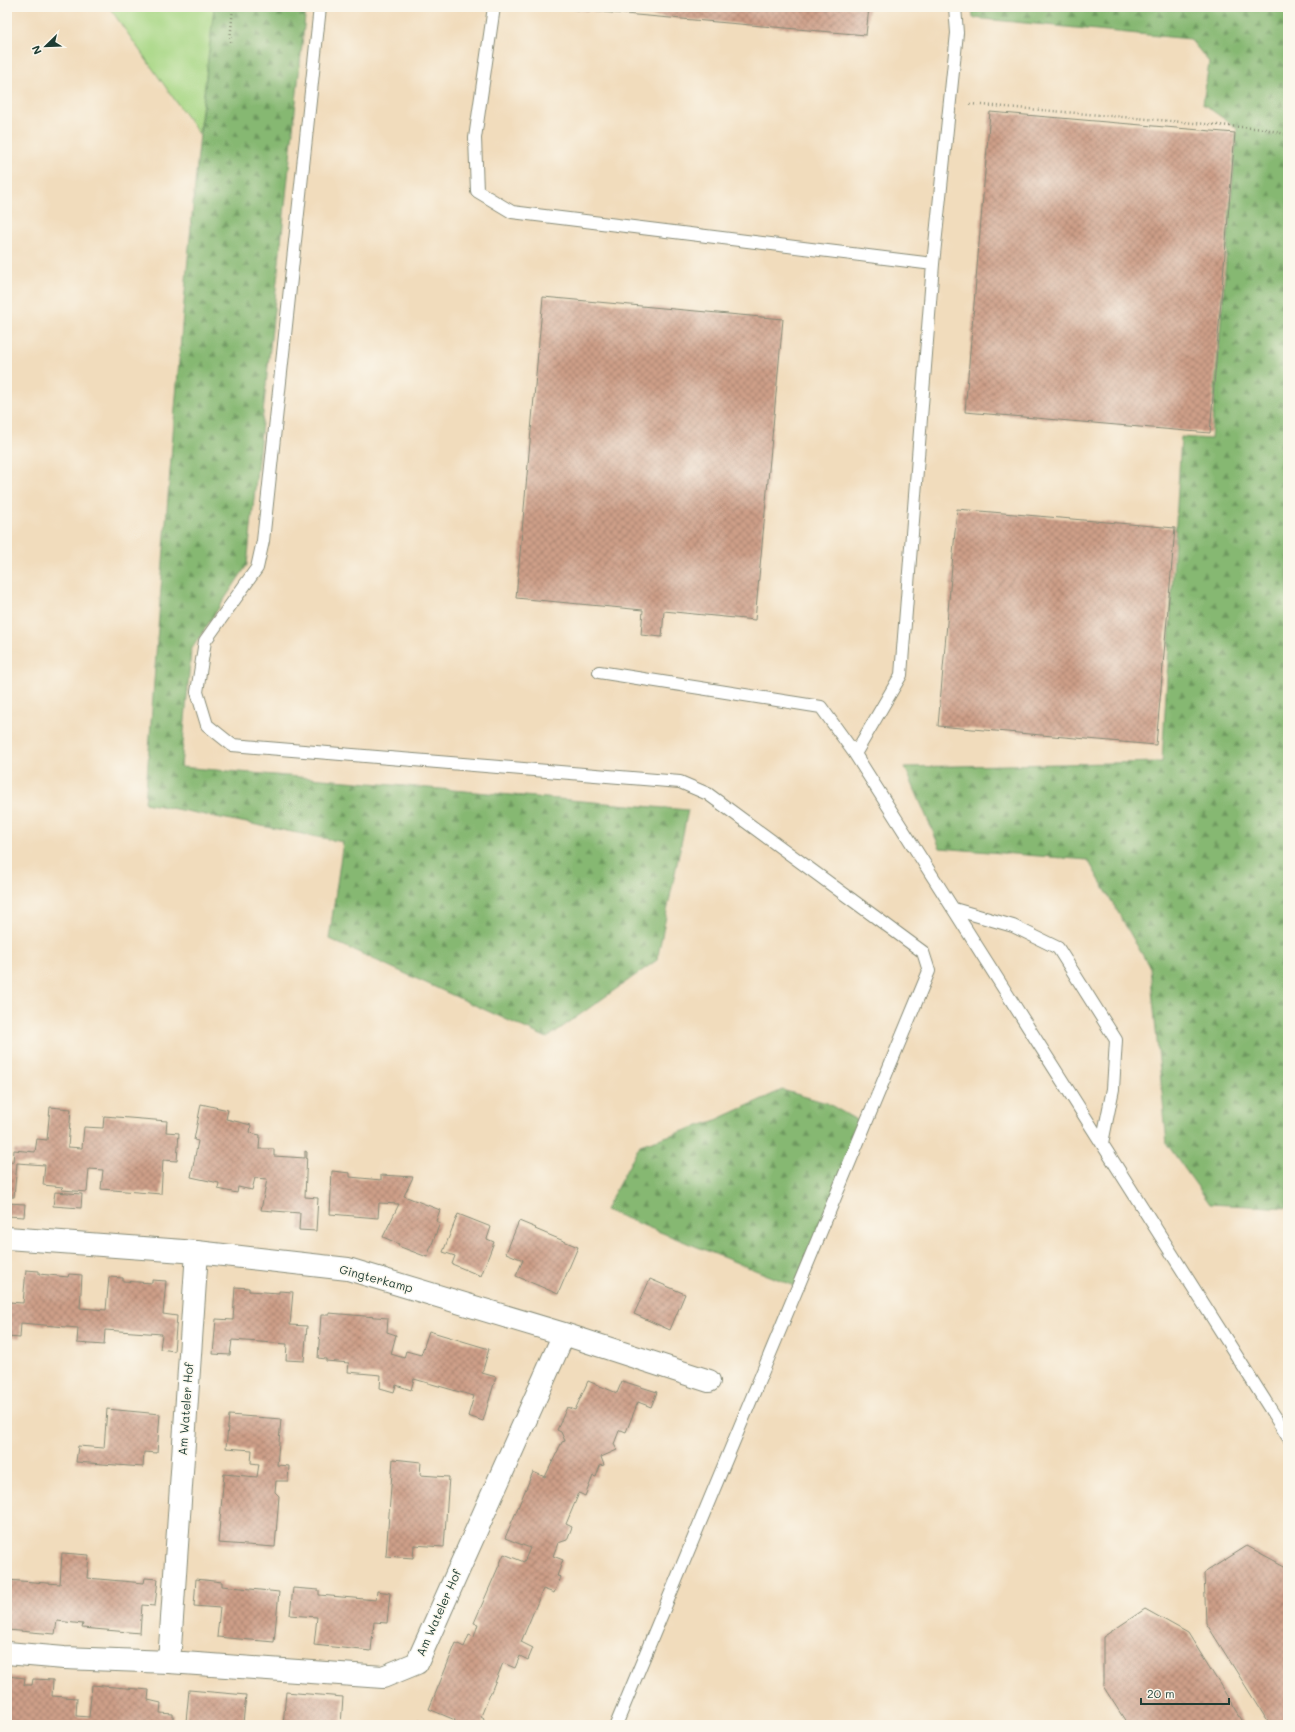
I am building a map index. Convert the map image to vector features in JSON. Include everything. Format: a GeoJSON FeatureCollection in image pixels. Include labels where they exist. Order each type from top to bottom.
{"type":"FeatureCollection","features":[{"type":"Feature","properties":{"kind":"street","name":"Gingterkamp"},"geometry":{"type":"LineString","coordinates":[[7,1238],[197,1252],[348,1269],[564,1334],[709,1381]]}},
{"type":"Feature","properties":{"kind":"street","name":"Am Wateler Hof"},"geometry":{"type":"LineString","coordinates":[[169,1662],[197,1252]]}},
{"type":"Feature","properties":{"kind":"street","name":"Am Wateler Hof"},"geometry":{"type":"LineString","coordinates":[[7,1653],[64,1658],[169,1662],[383,1677],[417,1663],[564,1334]]}},
{"type":"Feature","properties":{"kind":"lane"},"geometry":{"type":"LineString","coordinates":[[320,7],[263,541],[256,568],[205,641],[197,692],[207,725],[232,745],[680,782],[708,794],[923,952],[929,971],[616,1725]]}},
{"type":"Feature","properties":{"kind":"lane"},"geometry":{"type":"LineString","coordinates":[[494,7],[475,138],[477,192],[512,212],[933,264]]}},
{"type":"Feature","properties":{"kind":"lane"},"geometry":{"type":"LineString","coordinates":[[855,754],[901,675],[933,264],[957,33],[955,7]]}},
{"type":"Feature","properties":{"kind":"lane"},"geometry":{"type":"LineString","coordinates":[[599,672],[821,707],[855,754],[1288,1437]]}},
{"type":"Feature","properties":{"kind":"lane"},"geometry":{"type":"LineString","coordinates":[[954,910],[1013,926],[1058,948],[1116,1040],[1113,1089],[1102,1143]]}},
{"type":"Feature","properties":{"kind":"path"},"geometry":{"type":"LineString","coordinates":[[230,42],[233,7]]}},
{"type":"Feature","properties":{"kind":"path"},"geometry":{"type":"LineString","coordinates":[[950,102],[1265,129],[1288,135]]}},
{"type":"Feature","properties":{"kind":"green space"},"geometry":{"type":"Polygon","coordinates":[[[109,7],[214,7],[199,134],[109,7]]]}},
{"type":"Feature","properties":{"kind":"green space"},"geometry":{"type":"Polygon","coordinates":[[[214,7],[306,7],[247,565],[191,650],[181,767],[688,810],[657,960],[547,1038],[329,939],[343,842],[145,803],[167,504],[184,305],[214,7]]]}},
{"type":"Feature","properties":{"kind":"green space"},"geometry":{"type":"Polygon","coordinates":[[[972,7],[1288,7],[1288,1208],[1210,1204],[1167,1144],[1150,968],[1088,860],[940,848],[905,767],[1162,762],[1181,437],[1211,439],[1237,128],[1203,104],[1209,62],[1190,39],[973,18],[972,7]]]}},
{"type":"Feature","properties":{"kind":"green space"},"geometry":{"type":"Polygon","coordinates":[[[782,1090],[827,1103],[865,1125],[795,1286],[605,1210],[640,1145],[714,1121],[782,1090]]]}},
{"type":"Feature","properties":{"kind":"building"},"geometry":{"type":"Polygon","coordinates":[[[567,7],[869,7],[866,35],[567,9],[567,7]]]}},
{"type":"Feature","properties":{"kind":"building"},"geometry":{"type":"Polygon","coordinates":[[[990,112],[1235,133],[1210,433],[965,412],[990,112]]]}},
{"type":"Feature","properties":{"kind":"building"},"geometry":{"type":"Polygon","coordinates":[[[543,297],[783,319],[755,620],[664,611],[662,637],[641,635],[643,610],[516,598],[543,297]]]}},
{"type":"Feature","properties":{"kind":"building"},"geometry":{"type":"Polygon","coordinates":[[[957,509],[1175,528],[1156,745],[938,726],[957,509]]]}},
{"type":"Feature","properties":{"kind":"building"},"geometry":{"type":"Polygon","coordinates":[[[201,1104],[228,1110],[226,1119],[251,1125],[250,1133],[260,1135],[259,1149],[274,1149],[274,1156],[305,1158],[305,1151],[307,1152],[305,1197],[318,1198],[316,1231],[299,1230],[300,1213],[261,1210],[267,1179],[255,1178],[252,1190],[238,1187],[237,1193],[218,1189],[219,1183],[191,1177],[198,1141],[194,1140],[201,1104]]]}},
{"type":"Feature","properties":{"kind":"building"},"geometry":{"type":"Polygon","coordinates":[[[50,1107],[71,1109],[68,1147],[82,1148],[84,1127],[103,1128],[104,1116],[167,1121],[166,1132],[179,1133],[177,1161],[163,1160],[161,1194],[101,1189],[103,1170],[89,1169],[87,1192],[62,1190],[63,1187],[43,1185],[45,1165],[17,1163],[14,1197],[7,1197],[7,1162],[13,1162],[14,1150],[35,1152],[37,1139],[47,1140],[50,1107]]]}},
{"type":"Feature","properties":{"kind":"building"},"geometry":{"type":"Polygon","coordinates":[[[332,1171],[350,1173],[350,1177],[381,1180],[381,1175],[413,1177],[404,1196],[440,1210],[436,1221],[440,1223],[427,1257],[398,1246],[399,1244],[383,1237],[399,1204],[379,1203],[378,1218],[330,1214],[332,1171]]]}},
{"type":"Feature","properties":{"kind":"building"},"geometry":{"type":"Polygon","coordinates":[[[55,1192],[82,1194],[81,1208],[53,1206],[55,1192]]]}},
{"type":"Feature","properties":{"kind":"building"},"geometry":{"type":"Polygon","coordinates":[[[7,1203],[25,1204],[24,1217],[7,1216],[7,1203]]]}},
{"type":"Feature","properties":{"kind":"building"},"geometry":{"type":"Polygon","coordinates":[[[458,1214],[491,1227],[487,1239],[494,1242],[481,1276],[452,1264],[455,1256],[443,1252],[458,1214]]]}},
{"type":"Feature","properties":{"kind":"building"},"geometry":{"type":"Polygon","coordinates":[[[519,1221],[578,1247],[558,1294],[516,1276],[523,1260],[506,1253],[519,1221]]]}},
{"type":"Feature","properties":{"kind":"building"},"geometry":{"type":"Polygon","coordinates":[[[26,1270],[39,1271],[39,1274],[68,1277],[69,1274],[82,1275],[80,1308],[106,1310],[109,1277],[123,1278],[123,1281],[152,1283],[152,1280],[166,1281],[163,1314],[177,1316],[174,1351],[160,1349],[162,1334],[105,1330],[104,1345],[77,1343],[78,1328],[21,1323],[20,1338],[7,1337],[9,1302],[23,1303],[26,1270]]]}},
{"type":"Feature","properties":{"kind":"building"},"geometry":{"type":"Polygon","coordinates":[[[650,1279],[685,1294],[670,1330],[634,1314],[650,1279]]]}},
{"type":"Feature","properties":{"kind":"building"},"geometry":{"type":"Polygon","coordinates":[[[235,1287],[249,1288],[249,1291],[279,1293],[279,1291],[293,1292],[290,1325],[307,1326],[304,1361],[286,1360],[287,1344],[232,1340],[230,1355],[213,1354],[216,1319],[233,1320],[235,1287]]]}},
{"type":"Feature","properties":{"kind":"building"},"geometry":{"type":"Polygon","coordinates":[[[329,1313],[388,1318],[387,1332],[396,1335],[391,1354],[404,1358],[406,1351],[421,1355],[429,1331],[489,1349],[482,1373],[496,1377],[483,1421],[468,1416],[474,1396],[414,1379],[411,1390],[396,1385],[394,1392],[380,1388],[381,1375],[348,1372],[349,1363],[326,1361],[326,1359],[318,1358],[321,1315],[329,1315],[329,1313]]]}},
{"type":"Feature","properties":{"kind":"building"},"geometry":{"type":"Polygon","coordinates":[[[588,1381],[617,1393],[622,1381],[657,1392],[651,1407],[638,1402],[626,1432],[621,1430],[619,1431],[614,1444],[617,1450],[601,1457],[604,1465],[600,1466],[596,1477],[593,1476],[585,1496],[579,1493],[566,1524],[572,1527],[567,1540],[558,1543],[553,1556],[563,1560],[557,1576],[561,1577],[554,1593],[543,1589],[521,1642],[533,1648],[528,1660],[520,1656],[515,1668],[503,1663],[481,1716],[484,1718],[482,1725],[453,1725],[455,1720],[429,1709],[456,1643],[464,1647],[469,1635],[474,1637],[478,1624],[474,1623],[504,1554],[524,1562],[530,1548],[505,1538],[533,1472],[545,1477],[562,1442],[565,1441],[561,1432],[557,1430],[567,1407],[575,1410],[588,1381]]]}},
{"type":"Feature","properties":{"kind":"building"},"geometry":{"type":"Polygon","coordinates":[[[107,1409],[160,1414],[157,1453],[144,1452],[143,1467],[76,1462],[78,1446],[104,1448],[107,1409]]]}},
{"type":"Feature","properties":{"kind":"building"},"geometry":{"type":"Polygon","coordinates":[[[229,1415],[281,1419],[277,1465],[289,1466],[288,1481],[276,1481],[275,1492],[279,1496],[275,1547],[218,1543],[224,1474],[257,1477],[259,1464],[251,1463],[252,1450],[226,1448],[229,1415]]]}},
{"type":"Feature","properties":{"kind":"building"},"geometry":{"type":"Polygon","coordinates":[[[393,1459],[421,1462],[420,1475],[449,1477],[444,1547],[414,1545],[413,1558],[386,1556],[393,1459]]]}},
{"type":"Feature","properties":{"kind":"building"},"geometry":{"type":"Polygon","coordinates":[[[1247,1546],[1288,1568],[1288,1725],[1270,1725],[1206,1623],[1204,1573],[1247,1546]]]}},
{"type":"Feature","properties":{"kind":"building"},"geometry":{"type":"Polygon","coordinates":[[[62,1553],[89,1555],[87,1578],[144,1583],[145,1578],[158,1579],[155,1606],[142,1605],[140,1633],[82,1628],[83,1624],[57,1621],[55,1634],[7,1630],[7,1580],[60,1584],[62,1553]]]}},
{"type":"Feature","properties":{"kind":"building"},"geometry":{"type":"Polygon","coordinates":[[[196,1579],[222,1582],[222,1586],[279,1592],[274,1642],[217,1637],[220,1608],[194,1606],[196,1579]]]}},
{"type":"Feature","properties":{"kind":"building"},"geometry":{"type":"Polygon","coordinates":[[[293,1588],[319,1590],[319,1595],[376,1600],[377,1591],[390,1593],[387,1623],[374,1622],[371,1651],[314,1645],[317,1617],[290,1615],[293,1588]]]}},
{"type":"Feature","properties":{"kind":"building"},"geometry":{"type":"Polygon","coordinates":[[[1145,1609],[1188,1633],[1245,1725],[1128,1725],[1103,1686],[1103,1637],[1145,1609]]]}},
{"type":"Feature","properties":{"kind":"building"},"geometry":{"type":"Polygon","coordinates":[[[7,1676],[25,1678],[24,1685],[32,1685],[33,1679],[53,1680],[52,1696],[77,1698],[76,1716],[89,1717],[92,1685],[149,1690],[148,1700],[161,1703],[160,1713],[173,1714],[173,1720],[186,1722],[189,1690],[246,1695],[243,1723],[250,1725],[7,1725],[7,1676]]]}},
{"type":"Feature","properties":{"kind":"building"},"geometry":{"type":"Polygon","coordinates":[[[286,1692],[343,1697],[341,1725],[283,1725],[286,1692]]]}},
{"type":"Feature","properties":{"kind":"building"},"geometry":{"type":"Polygon","coordinates":[[[419,1719],[433,1725],[417,1725],[419,1719]]]}}]}
